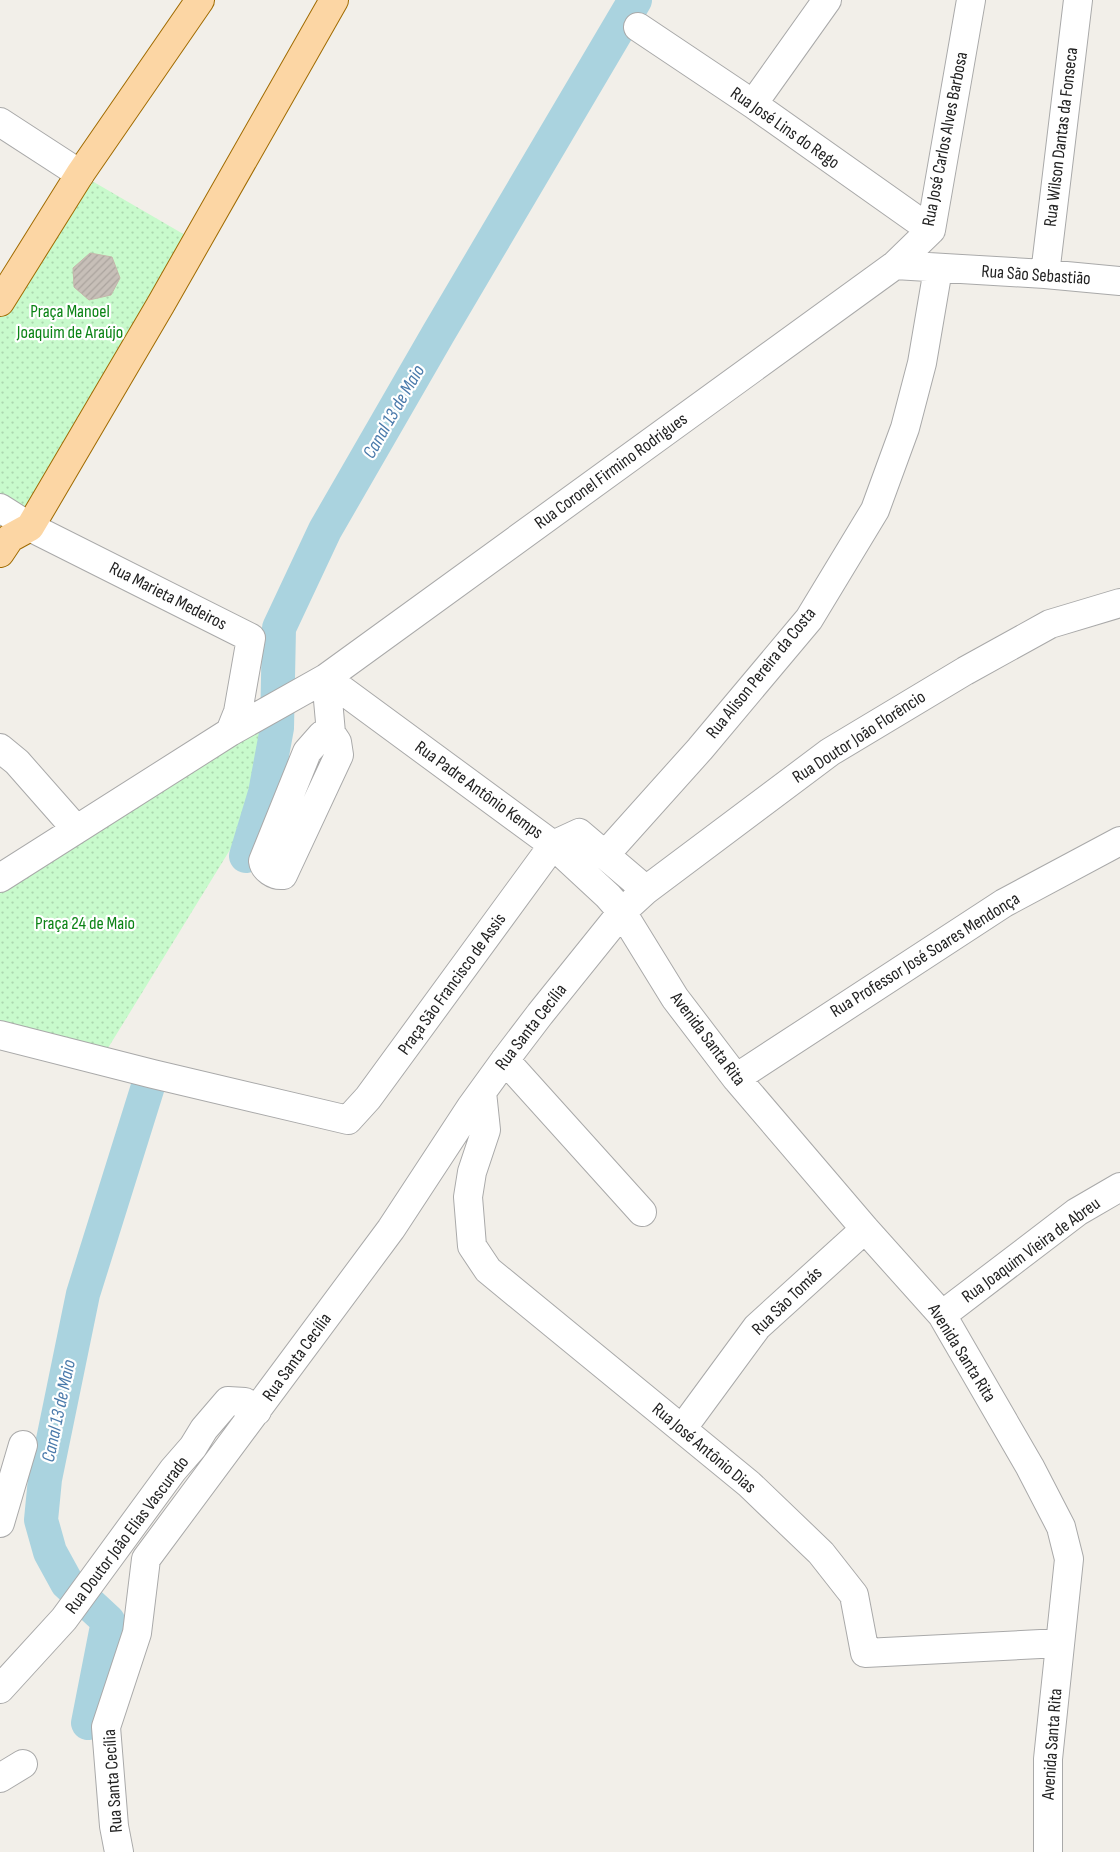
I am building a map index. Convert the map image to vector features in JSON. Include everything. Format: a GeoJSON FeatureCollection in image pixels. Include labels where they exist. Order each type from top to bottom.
{"type":"FeatureCollection","features":[{"type":"Feature","properties":{"kind":"main road"},"geometry":{"type":"LineString","coordinates":[[0,302],[80,174],[200,0]]}},
{"type":"Feature","properties":{"kind":"main road"},"geometry":{"type":"LineString","coordinates":[[10,538],[166,297],[334,0]]}},
{"type":"Feature","properties":{"kind":"street"},"geometry":{"type":"LineString","coordinates":[[752,104],[827,0]]}},
{"type":"Feature","properties":{"kind":"street","name":"Rua José Carlos Alves Barbosa"},"geometry":{"type":"LineString","coordinates":[[895,265],[931,230],[971,0]]}},
{"type":"Feature","properties":{"kind":"street","name":"Rua Wilson Dantas da Fonseca"},"geometry":{"type":"LineString","coordinates":[[1046,274],[1078,0]]}},
{"type":"Feature","properties":{"kind":"street","name":"Rua José Lins do Rego"},"geometry":{"type":"LineString","coordinates":[[638,27],[752,104],[931,230]]}},
{"type":"Feature","properties":{"kind":"street"},"geometry":{"type":"LineString","coordinates":[[0,122],[80,174]]}},
{"type":"Feature","properties":{"kind":"street"},"geometry":{"type":"LineString","coordinates":[[895,265],[945,269]]}},
{"type":"Feature","properties":{"kind":"street","name":"Rua Coronel Firmino Rodrigues"},"geometry":{"type":"LineString","coordinates":[[230,732],[326,678],[895,265]]}},
{"type":"Feature","properties":{"kind":"street","name":"Rua São Sebastião"},"geometry":{"type":"LineString","coordinates":[[945,269],[1046,274],[1120,281]]}},
{"type":"Feature","properties":{"kind":"street","name":"Rua Alison Pereira da Costa"},"geometry":{"type":"LineString","coordinates":[[605,855],[700,749],[809,620],[875,510],[905,428],[945,269]]}},
{"type":"Feature","properties":{"kind":"street","name":"Rua Marieta Medeiros"},"geometry":{"type":"LineString","coordinates":[[0,508],[10,538],[251,638],[238,712],[230,732]]}},
{"type":"Feature","properties":{"kind":"street","name":"Rua Doutor João Florêncio"},"geometry":{"type":"LineString","coordinates":[[622,912],[646,890],[830,752],[964,671],[1050,624],[1120,603]]}},
{"type":"Feature","properties":{"kind":"street"},"geometry":{"type":"LineString","coordinates":[[326,678],[331,734]]}},
{"type":"Feature","properties":{"kind":"street","name":"Rua Padre Antônio Kemps"},"geometry":{"type":"LineString","coordinates":[[326,678],[554,845],[608,896],[622,912]]}},
{"type":"Feature","properties":{"kind":"street"},"geometry":{"type":"LineString","coordinates":[[0,878],[230,732]]}},
{"type":"Feature","properties":{"kind":"street"},"geometry":{"type":"LineString","coordinates":[[0,748],[17,762],[76,828]]}},
{"type":"Feature","properties":{"kind":"street"},"geometry":{"type":"LineString","coordinates":[[554,845],[579,833],[646,890]]}},
{"type":"Feature","properties":{"kind":"street","name":"Rua Professor José Soares Mendonça"},"geometry":{"type":"LineString","coordinates":[[736,1078],[1004,903],[1120,841]]}},
{"type":"Feature","properties":{"kind":"street","name":"Praça São Francisco de Assis"},"geometry":{"type":"LineString","coordinates":[[0,1035],[153,1074],[348,1120],[368,1098],[554,845]]}},
{"type":"Feature","properties":{"kind":"street","name":"Avenida Santa Rita"},"geometry":{"type":"LineString","coordinates":[[622,912],[675,998],[736,1078],[865,1230],[942,1315],[1030,1467],[1061,1527],[1069,1558],[1048,1759],[1048,1852]]}},
{"type":"Feature","properties":{"kind":"street","name":"Rua Santa Cecília"},"geometry":{"type":"LineString","coordinates":[[119,1852],[114,1826],[106,1727],[137,1633],[146,1558],[390,1230],[482,1092],[540,1014],[622,912]]}},
{"type":"Feature","properties":{"kind":"street"},"geometry":{"type":"LineString","coordinates":[[506,1060],[642,1212]]}},
{"type":"Feature","properties":{"kind":"street","name":"Rua José Antônio Dias"},"geometry":{"type":"LineString","coordinates":[[482,1092],[486,1130],[472,1172],[468,1196],[472,1246],[488,1270],[749,1484],[820,1553],[854,1595],[865,1653],[1060,1643]]}},
{"type":"Feature","properties":{"kind":"street","name":"Rua Joaquim Vieira de Abreu"},"geometry":{"type":"LineString","coordinates":[[942,1315],[1077,1212],[1120,1187]]}},
{"type":"Feature","properties":{"kind":"street","name":"Rua São Tomás"},"geometry":{"type":"LineString","coordinates":[[682,1429],[757,1327],[865,1230]]}},
{"type":"Feature","properties":{"kind":"street","name":"Rua Doutor João Elias Vascurado"},"geometry":{"type":"LineString","coordinates":[[0,1689],[64,1618],[173,1470],[228,1401],[245,1402],[257,1410]]}},
{"type":"Feature","properties":{"kind":"street"},"geometry":{"type":"LineString","coordinates":[[0,1523],[23,1444]]}},
{"type":"Feature","properties":{"kind":"green space","name":"Praça Manoel Joaquim de Araújo"},"geometry":{"type":"Polygon","coordinates":[[[80,174],[197,242],[30,527],[0,508],[0,302],[80,174]]]}},
{"type":"Feature","properties":{"kind":"green space","name":"Praça 24 de Maio"},"geometry":{"type":"Polygon","coordinates":[[[278,705],[277,728],[265,793],[100,1061],[0,1036],[0,878],[278,705]]]}},
{"type":"Feature","properties":{"kind":"building"},"geometry":{"type":"Polygon","coordinates":[[[90,253],[112,257],[120,278],[111,295],[89,300],[74,287],[73,268],[90,253]]]}},
{"type":"Feature","properties":{"kind":"waterway","name":"Canal 13 de Maio"},"geometry":{"type":"LineString","coordinates":[[246,856],[265,793],[277,728],[279,628],[325,530],[635,0]]}},
{"type":"Feature","properties":{"kind":"waterway","name":"Canal 13 de Maio"},"geometry":{"type":"LineString","coordinates":[[88,1723],[108,1621],[67,1583],[50,1552],[41,1520],[45,1479],[83,1294],[149,1083]]}}]}
